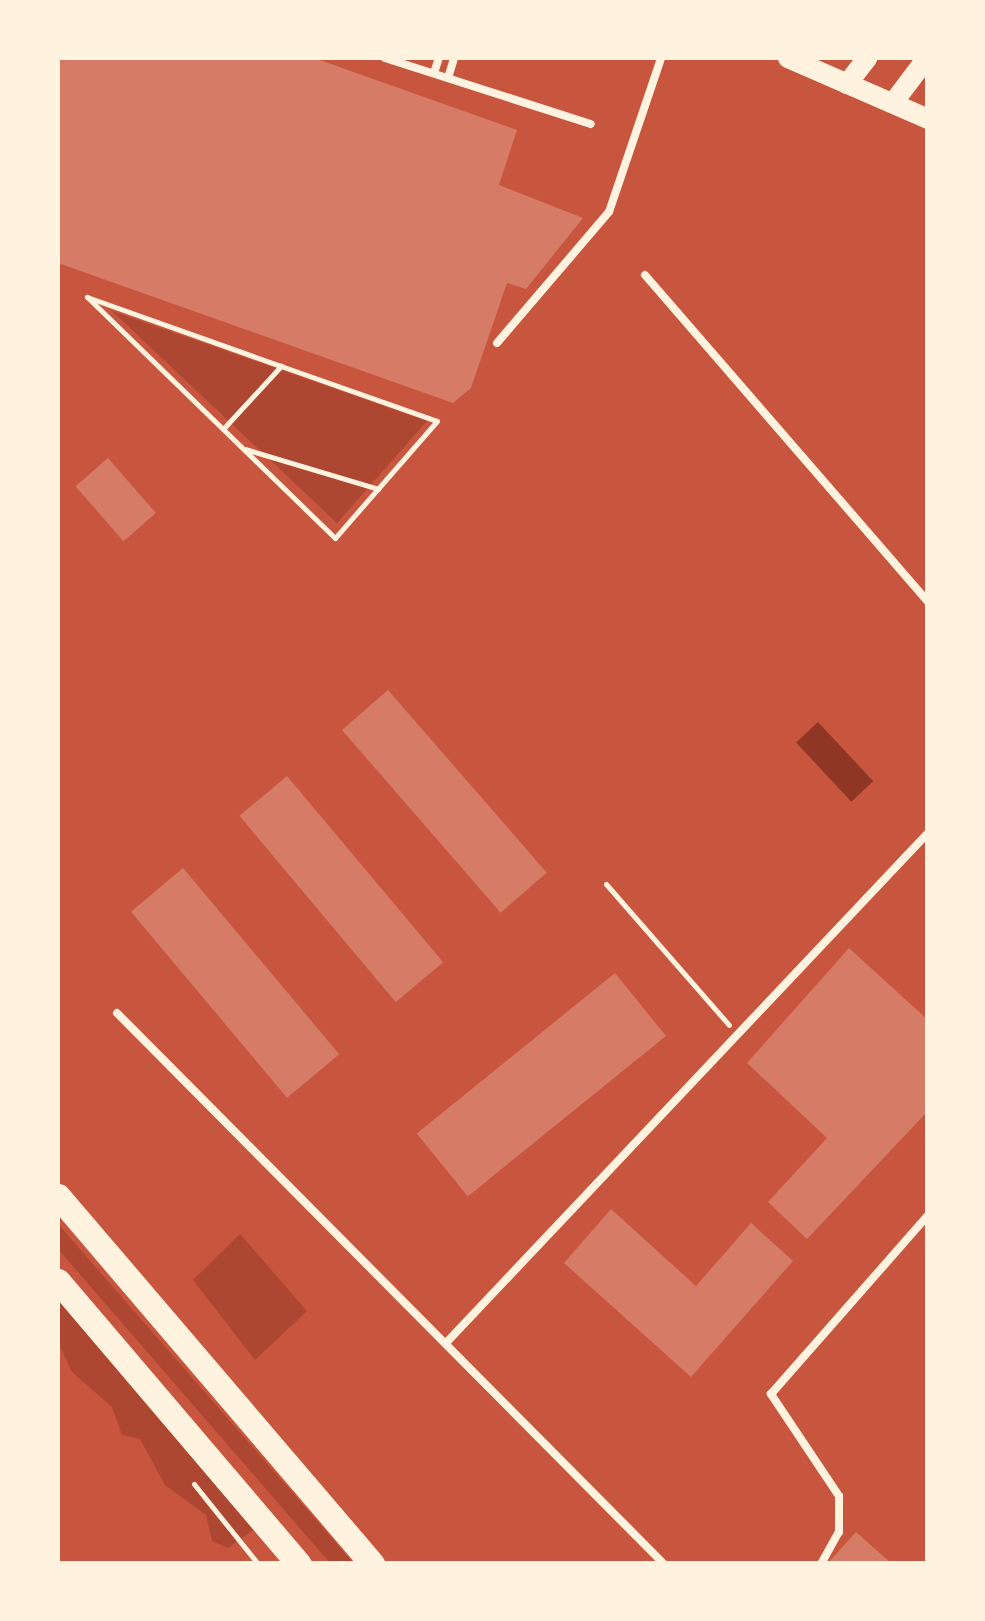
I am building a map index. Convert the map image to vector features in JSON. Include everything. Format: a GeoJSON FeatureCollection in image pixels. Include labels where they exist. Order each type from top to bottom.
{"type":"FeatureCollection","features":[{"type":"Feature","properties":{"kind":"highway"},"geometry":{"type":"LineString","coordinates":[[58,1196],[372,1564]]}},
{"type":"Feature","properties":{"kind":"highway"},"geometry":{"type":"LineString","coordinates":[[58,1281],[300,1564]]}},
{"type":"Feature","properties":{"kind":"main road"},"geometry":{"type":"LineString","coordinates":[[788,58],[928,119]]}},
{"type":"Feature","properties":{"kind":"main road"},"geometry":{"type":"LineString","coordinates":[[847,84],[867,58]]}},
{"type":"Feature","properties":{"kind":"main road"},"geometry":{"type":"LineString","coordinates":[[893,104],[925,59]]}},
{"type":"Feature","properties":{"kind":"lane"},"geometry":{"type":"LineString","coordinates":[[385,58],[591,124]]}},
{"type":"Feature","properties":{"kind":"lane"},"geometry":{"type":"LineString","coordinates":[[434,73],[439,58]]}},
{"type":"Feature","properties":{"kind":"lane"},"geometry":{"type":"LineString","coordinates":[[448,78],[454,58]]}},
{"type":"Feature","properties":{"kind":"lane"},"geometry":{"type":"LineString","coordinates":[[497,343],[609,212],[661,58]]}},
{"type":"Feature","properties":{"kind":"lane"},"geometry":{"type":"LineString","coordinates":[[645,275],[928,602]]}},
{"type":"Feature","properties":{"kind":"lane"},"geometry":{"type":"LineString","coordinates":[[446,1343],[740,1039],[928,834]]}},
{"type":"Feature","properties":{"kind":"lane"},"geometry":{"type":"LineString","coordinates":[[117,1014],[664,1564]]}},
{"type":"Feature","properties":{"kind":"lane"},"geometry":{"type":"LineString","coordinates":[[821,1564],[838,1532],[839,1496],[772,1394],[928,1215]]}},
{"type":"Feature","properties":{"kind":"path"},"geometry":{"type":"LineString","coordinates":[[88,297],[437,421],[336,538],[223,428],[88,297]]}},
{"type":"Feature","properties":{"kind":"path"},"geometry":{"type":"LineString","coordinates":[[223,428],[281,366]]}},
{"type":"Feature","properties":{"kind":"path"},"geometry":{"type":"LineString","coordinates":[[242,448],[378,489]]}},
{"type":"Feature","properties":{"kind":"path"},"geometry":{"type":"LineString","coordinates":[[606,884],[740,1039]]}},
{"type":"Feature","properties":{"kind":"shaded area"},"geometry":{"type":"Polygon","coordinates":[[[112,311],[427,421],[337,523],[112,311]]]}},
{"type":"Feature","properties":{"kind":"shaded area"},"geometry":{"type":"Polygon","coordinates":[[[818,722],[873,781],[851,802],[796,742],[818,722]]]}},
{"type":"Feature","properties":{"kind":"shaded area"},"geometry":{"type":"Polygon","coordinates":[[[58,1224],[353,1563],[330,1563],[58,1249],[58,1224]]]}},
{"type":"Feature","properties":{"kind":"shaded area"},"geometry":{"type":"Polygon","coordinates":[[[240,1234],[307,1311],[255,1360],[193,1280],[240,1234]]]}},
{"type":"Feature","properties":{"kind":"shaded area"},"geometry":{"type":"Polygon","coordinates":[[[58,1298],[254,1529],[228,1548],[212,1541],[206,1515],[165,1485],[140,1439],[122,1435],[112,1407],[72,1372],[58,1342],[58,1298]]]}},
{"type":"Feature","properties":{"kind":"building"},"geometry":{"type":"Polygon","coordinates":[[[58,58],[314,58],[517,130],[499,185],[583,218],[526,289],[507,283],[471,388],[453,403],[58,263],[58,58]]]}},
{"type":"Feature","properties":{"kind":"building"},"geometry":{"type":"Polygon","coordinates":[[[108,458],[156,513],[123,541],[76,486],[108,458]]]}},
{"type":"Feature","properties":{"kind":"building"},"geometry":{"type":"Polygon","coordinates":[[[388,690],[547,873],[501,913],[342,730],[388,690]]]}},
{"type":"Feature","properties":{"kind":"building"},"geometry":{"type":"Polygon","coordinates":[[[287,776],[443,962],[396,1002],[240,816],[287,776]]]}},
{"type":"Feature","properties":{"kind":"building"},"geometry":{"type":"Polygon","coordinates":[[[183,868],[339,1054],[287,1098],[131,912],[183,868]]]}},
{"type":"Feature","properties":{"kind":"building"},"geometry":{"type":"Polygon","coordinates":[[[849,948],[928,1020],[928,1111],[807,1239],[768,1202],[827,1138],[747,1063],[849,948]]]}},
{"type":"Feature","properties":{"kind":"building"},"geometry":{"type":"Polygon","coordinates":[[[615,973],[666,1036],[468,1196],[417,1133],[615,973]]]}},
{"type":"Feature","properties":{"kind":"building"},"geometry":{"type":"Polygon","coordinates":[[[611,1209],[696,1286],[751,1223],[793,1261],[691,1377],[564,1263],[611,1209]]]}},
{"type":"Feature","properties":{"kind":"building"},"geometry":{"type":"Polygon","coordinates":[[[856,1532],[892,1564],[827,1564],[856,1532]]]}}]}
